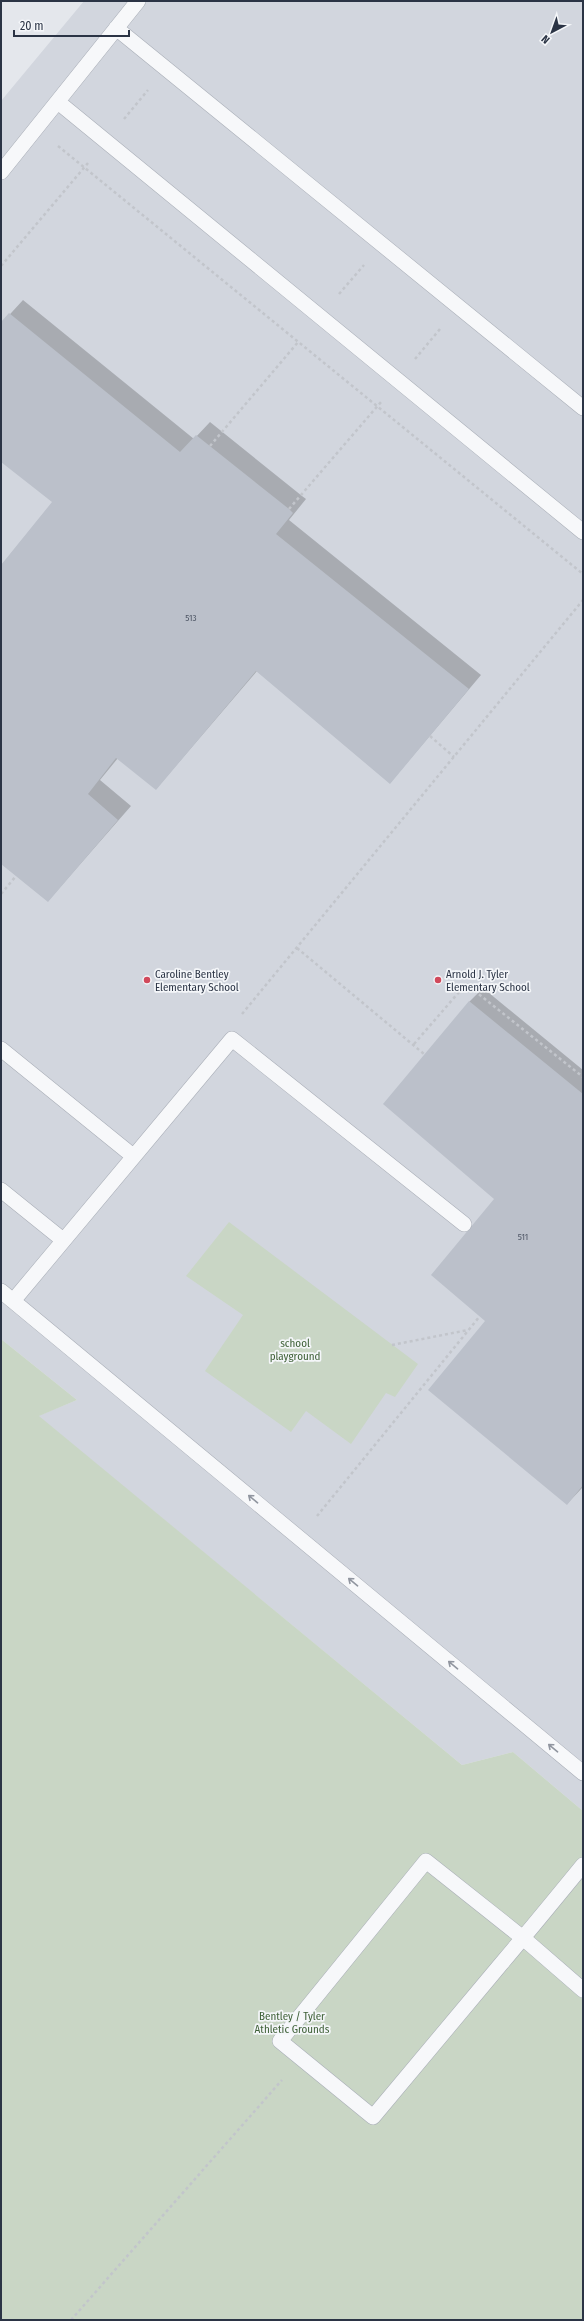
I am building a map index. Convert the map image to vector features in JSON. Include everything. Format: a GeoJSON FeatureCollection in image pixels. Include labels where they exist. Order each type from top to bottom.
{"type":"FeatureCollection","features":[{"type":"Feature","properties":{"kind":"lane"},"geometry":{"type":"LineString","coordinates":[[1,172],[138,1]]}},
{"type":"Feature","properties":{"kind":"lane"},"geometry":{"type":"LineString","coordinates":[[116,28],[583,408]]}},
{"type":"Feature","properties":{"kind":"lane"},"geometry":{"type":"LineString","coordinates":[[58,102],[583,532]]}},
{"type":"Feature","properties":{"kind":"lane"},"geometry":{"type":"LineString","coordinates":[[13,1301],[232,1038],[464,1224]]}},
{"type":"Feature","properties":{"kind":"lane"},"geometry":{"type":"LineString","coordinates":[[1,1049],[133,1156]]}},
{"type":"Feature","properties":{"kind":"lane"},"geometry":{"type":"LineString","coordinates":[[1,1190],[63,1240]]}},
{"type":"Feature","properties":{"kind":"lane"},"geometry":{"type":"LineString","coordinates":[[1,1291],[583,1773]]}},
{"type":"Feature","properties":{"kind":"lane"},"geometry":{"type":"LineString","coordinates":[[583,1865],[523,1938],[373,2117],[280,2041],[426,1861],[523,1938],[583,1990]]}},
{"type":"Feature","properties":{"kind":"path"},"geometry":{"type":"LineString","coordinates":[[1,266],[85,168],[166,68]]}},
{"type":"Feature","properties":{"kind":"path"},"geometry":{"type":"LineString","coordinates":[[36,128],[583,574]]}},
{"type":"Feature","properties":{"kind":"path"},"geometry":{"type":"LineString","coordinates":[[210,446],[381,244]]}},
{"type":"Feature","properties":{"kind":"path"},"geometry":{"type":"LineString","coordinates":[[289,509],[378,406],[397,380],[459,307]]}},
{"type":"Feature","properties":{"kind":"path"},"geometry":{"type":"LineString","coordinates":[[232,1038],[241,1015],[583,600]]}},
{"type":"Feature","properties":{"kind":"path"},"geometry":{"type":"LineString","coordinates":[[430,736],[454,757]]}},
{"type":"Feature","properties":{"kind":"path"},"geometry":{"type":"LineString","coordinates":[[1,894],[16,876]]}},
{"type":"Feature","properties":{"kind":"path"},"geometry":{"type":"LineString","coordinates":[[296,948],[414,1044],[424,1054]]}},
{"type":"Feature","properties":{"kind":"path"},"geometry":{"type":"LineString","coordinates":[[414,1044],[466,984],[583,1077]]}},
{"type":"Feature","properties":{"kind":"path"},"geometry":{"type":"LineString","coordinates":[[299,1538],[480,1316]]}},
{"type":"Feature","properties":{"kind":"path"},"geometry":{"type":"LineString","coordinates":[[392,1345],[468,1330]]}},
{"type":"Feature","properties":{"kind":"path"},"geometry":{"type":"LineString","coordinates":[[71,2320],[301,2058]]}},
{"type":"Feature","properties":{"kind":"shaded area","name":"Caroline Bentley Elementary School"},"geometry":{"type":"Polygon","coordinates":[[[84,1],[583,1],[583,1811],[513,1752],[462,1765],[38,1416],[77,1400],[1,1339],[1,101],[84,1]]]}},
{"type":"Feature","properties":{"kind":"green space","name":"school playground"},"geometry":{"type":"Polygon","coordinates":[[[229,1222],[418,1364],[395,1397],[386,1393],[351,1444],[306,1411],[291,1432],[205,1371],[243,1315],[186,1276],[229,1222]]]}},
{"type":"Feature","properties":{"kind":"green space","name":"Bentley / Tyler Athletic Grounds"},"geometry":{"type":"Polygon","coordinates":[[[1,1339],[77,1400],[39,1416],[462,1765],[513,1752],[583,1811],[583,2320],[1,2320],[1,1339]]]}},
{"type":"Feature","properties":{"kind":"building"},"geometry":{"type":"Polygon","coordinates":[[[9,313],[180,452],[196,435],[289,509],[293,513],[276,534],[469,689],[390,784],[256,671],[156,790],[116,758],[88,794],[118,820],[48,902],[1,864],[1,565],[52,502],[1,462],[1,322],[9,313]]]}},
{"type":"Feature","properties":{"kind":"building","name":"Arnold J. Tyler Elementary School"},"geometry":{"type":"Polygon","coordinates":[[[469,1001],[583,1094],[583,1485],[567,1505],[428,1390],[485,1321],[431,1275],[494,1199],[383,1104],[469,1001]]]}},
{"type":"Feature","properties":{"kind":"place","name":"Caroline Bentley Elementary School"},"geometry":{"type":"Point","coordinates":[147,980]}},
{"type":"Feature","properties":{"kind":"place","name":"Arnold J. Tyler Elementary School"},"geometry":{"type":"Point","coordinates":[438,980]}}]}
